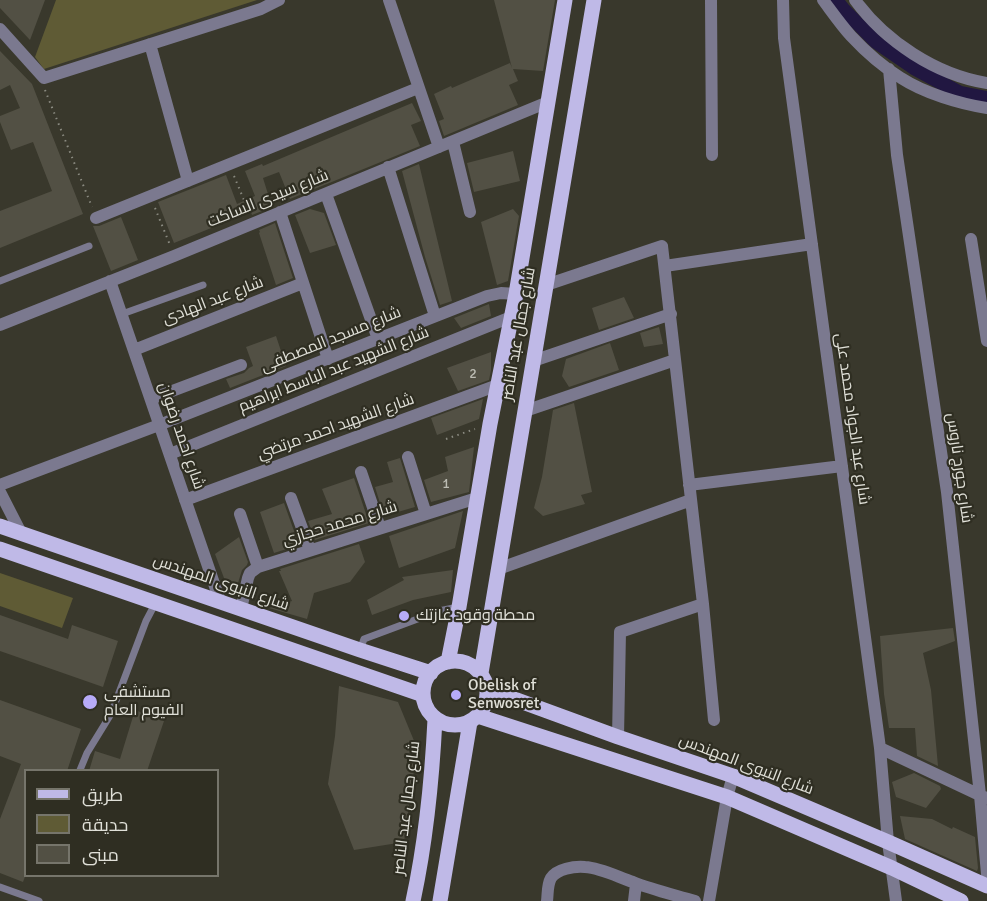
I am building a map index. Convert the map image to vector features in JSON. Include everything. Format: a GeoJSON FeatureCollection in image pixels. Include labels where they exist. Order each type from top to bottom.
{"type":"FeatureCollection","features":[{"type":"Feature","properties":{"kind":"main road","name":"شارع جمال عبد الناصر"},"geometry":{"type":"LineString","coordinates":[[448,662],[490,424],[516,294],[565,0]]}},
{"type":"Feature","properties":{"kind":"main road","name":"شارع جمال عبد الناصر"},"geometry":{"type":"LineString","coordinates":[[481,674],[594,0]]}},
{"type":"Feature","properties":{"kind":"main road","name":"شارع النبوى المهندس"},"geometry":{"type":"LineString","coordinates":[[0,526],[431,673]]}},
{"type":"Feature","properties":{"kind":"main road"},"geometry":{"type":"LineString","coordinates":[[0,549],[423,695]]}},
{"type":"Feature","properties":{"kind":"main road"},"geometry":{"type":"LineString","coordinates":[[156,603],[165,583]]}},
{"type":"Feature","properties":{"kind":"main road"},"geometry":{"type":"LineString","coordinates":[[457,661],[474,667],[481,674],[486,684],[487,699],[484,708],[474,719],[452,726],[435,719],[426,708],[423,695],[426,679],[438,666],[457,661]]}},
{"type":"Feature","properties":{"kind":"main road","name":"شارع النبوى المهندس"},"geometry":{"type":"LineString","coordinates":[[487,689],[733,776],[987,886]]}},
{"type":"Feature","properties":{"kind":"main road","name":"شارع جمال عبد الناصر"},"geometry":{"type":"LineString","coordinates":[[413,901],[432,784],[435,719]]}},
{"type":"Feature","properties":{"kind":"main road"},"geometry":{"type":"LineString","coordinates":[[474,719],[727,797],[892,868],[961,901]]}},
{"type":"Feature","properties":{"kind":"main road"},"geometry":{"type":"LineString","coordinates":[[440,901],[474,719]]}},
{"type":"Feature","properties":{"kind":"main road"},"geometry":{"type":"LineString","coordinates":[[423,850],[436,846],[448,854]]}},
{"type":"Feature","properties":{"kind":"street"},"geometry":{"type":"LineString","coordinates":[[0,29],[44,78],[261,9],[279,0]]}},
{"type":"Feature","properties":{"kind":"street"},"geometry":{"type":"LineString","coordinates":[[389,0],[439,147]]}},
{"type":"Feature","properties":{"kind":"street"},"geometry":{"type":"LineString","coordinates":[[711,0],[712,155]]}},
{"type":"Feature","properties":{"kind":"street","name":"شارع عبد الجواد محمد على"},"geometry":{"type":"LineString","coordinates":[[783,0],[784,38],[880,748],[888,842],[896,901]]}},
{"type":"Feature","properties":{"kind":"street"},"geometry":{"type":"LineString","coordinates":[[823,0],[851,36],[901,78],[936,95],[971,106],[987,108]]}},
{"type":"Feature","properties":{"kind":"street"},"geometry":{"type":"LineString","coordinates":[[855,0],[880,28],[903,47],[927,62],[953,74],[987,82]]}},
{"type":"Feature","properties":{"kind":"street"},"geometry":{"type":"LineString","coordinates":[[150,44],[188,181]]}},
{"type":"Feature","properties":{"kind":"street","name":"شارع جورج ناروس"},"geometry":{"type":"LineString","coordinates":[[889,69],[897,155],[947,492],[984,796],[987,874]]}},
{"type":"Feature","properties":{"kind":"street"},"geometry":{"type":"LineString","coordinates":[[96,218],[418,88]]}},
{"type":"Feature","properties":{"kind":"street","name":"شارع سيدى الساكت"},"geometry":{"type":"LineString","coordinates":[[0,325],[253,224],[548,102]]}},
{"type":"Feature","properties":{"kind":"street"},"geometry":{"type":"LineString","coordinates":[[453,142],[470,212]]}},
{"type":"Feature","properties":{"kind":"street"},"geometry":{"type":"LineString","coordinates":[[388,167],[435,316]]}},
{"type":"Feature","properties":{"kind":"street"},"geometry":{"type":"LineString","coordinates":[[326,194],[378,339]]}},
{"type":"Feature","properties":{"kind":"street"},"geometry":{"type":"LineString","coordinates":[[280,212],[328,359]]}},
{"type":"Feature","properties":{"kind":"street"},"geometry":{"type":"LineString","coordinates":[[971,238],[987,341]]}},
{"type":"Feature","properties":{"kind":"street"},"geometry":{"type":"LineString","coordinates":[[665,266],[812,244]]}},
{"type":"Feature","properties":{"kind":"street"},"geometry":{"type":"LineString","coordinates":[[546,285],[662,246],[714,720]]}},
{"type":"Feature","properties":{"kind":"street","name":"شارع احمد رضوان"},"geometry":{"type":"LineString","coordinates":[[110,281],[220,601]]}},
{"type":"Feature","properties":{"kind":"street","name":"شارع عبد الهادى"},"geometry":{"type":"LineString","coordinates":[[134,350],[303,283]]}},
{"type":"Feature","properties":{"kind":"street","name":"شارع مسجد المصطفى"},"geometry":{"type":"LineString","coordinates":[[0,485],[487,296],[501,293],[516,294]]}},
{"type":"Feature","properties":{"kind":"street"},"geometry":{"type":"LineString","coordinates":[[533,361],[670,314]]}},
{"type":"Feature","properties":{"kind":"street","name":"شارع الشهيد عبد الباسط ابراهيم"},"geometry":{"type":"LineString","coordinates":[[170,454],[511,317]]}},
{"type":"Feature","properties":{"kind":"street"},"geometry":{"type":"LineString","coordinates":[[525,411],[675,360]]}},
{"type":"Feature","properties":{"kind":"street"},"geometry":{"type":"LineString","coordinates":[[151,399],[242,365]]}},
{"type":"Feature","properties":{"kind":"street","name":"شارع الشهيد احمد مرتضي"},"geometry":{"type":"LineString","coordinates":[[185,500],[498,385]]}},
{"type":"Feature","properties":{"kind":"street"},"geometry":{"type":"LineString","coordinates":[[408,457],[426,514]]}},
{"type":"Feature","properties":{"kind":"street"},"geometry":{"type":"LineString","coordinates":[[689,485],[842,466]]}},
{"type":"Feature","properties":{"kind":"street"},"geometry":{"type":"LineString","coordinates":[[361,472],[380,528]]}},
{"type":"Feature","properties":{"kind":"street"},"geometry":{"type":"LineString","coordinates":[[0,492],[21,533]]}},
{"type":"Feature","properties":{"kind":"street"},"geometry":{"type":"LineString","coordinates":[[291,498],[310,550]]}},
{"type":"Feature","properties":{"kind":"street","name":"شارع محمد حجازي"},"geometry":{"type":"LineString","coordinates":[[258,567],[477,498]]}},
{"type":"Feature","properties":{"kind":"street"},"geometry":{"type":"LineString","coordinates":[[498,569],[691,500]]}},
{"type":"Feature","properties":{"kind":"street"},"geometry":{"type":"LineString","coordinates":[[240,514],[258,567],[250,573],[241,609]]}},
{"type":"Feature","properties":{"kind":"street"},"geometry":{"type":"LineString","coordinates":[[618,737],[620,632],[703,604]]}},
{"type":"Feature","properties":{"kind":"street"},"geometry":{"type":"LineString","coordinates":[[880,748],[984,796]]}},
{"type":"Feature","properties":{"kind":"street"},"geometry":{"type":"LineString","coordinates":[[709,901],[727,797],[733,776]]}},
{"type":"Feature","properties":{"kind":"street"},"geometry":{"type":"LineString","coordinates":[[547,901],[549,885],[558,872],[568,868],[586,867],[695,901]]}},
{"type":"Feature","properties":{"kind":"street"},"geometry":{"type":"LineString","coordinates":[[634,901],[636,884]]}},
{"type":"Feature","properties":{"kind":"lane"},"geometry":{"type":"LineString","coordinates":[[0,281],[89,246]]}},
{"type":"Feature","properties":{"kind":"lane"},"geometry":{"type":"LineString","coordinates":[[122,314],[203,285]]}},
{"type":"Feature","properties":{"kind":"lane"},"geometry":{"type":"LineString","coordinates":[[81,769],[87,753],[111,714],[156,603]]}},
{"type":"Feature","properties":{"kind":"lane"},"geometry":{"type":"LineString","coordinates":[[360,650],[363,639],[439,611],[459,607]]}},
{"type":"Feature","properties":{"kind":"lane"},"geometry":{"type":"LineString","coordinates":[[0,887],[39,901]]}},
{"type":"Feature","properties":{"kind":"path"},"geometry":{"type":"LineString","coordinates":[[44,78],[43,87],[96,218]]}},
{"type":"Feature","properties":{"kind":"path"},"geometry":{"type":"LineString","coordinates":[[229,164],[253,224]]}},
{"type":"Feature","properties":{"kind":"path"},"geometry":{"type":"LineString","coordinates":[[150,196],[174,256]]}},
{"type":"Feature","properties":{"kind":"path"},"geometry":{"type":"LineString","coordinates":[[447,438],[490,424]]}},
{"type":"Feature","properties":{"kind":"green space"},"geometry":{"type":"Polygon","coordinates":[[[56,0],[257,0],[44,69],[35,57],[56,0]]]}},
{"type":"Feature","properties":{"kind":"green space"},"geometry":{"type":"Polygon","coordinates":[[[0,573],[73,598],[62,628],[0,606],[0,573]]]}},
{"type":"Feature","properties":{"kind":"building"},"geometry":{"type":"Polygon","coordinates":[[[0,0],[45,0],[30,40],[0,8],[0,0]]]}},
{"type":"Feature","properties":{"kind":"building"},"geometry":{"type":"Polygon","coordinates":[[[494,0],[555,0],[543,71],[513,69],[518,81],[509,85],[518,105],[444,136],[439,121],[444,119],[434,94],[510,63],[512,68],[494,0]]]}},
{"type":"Feature","properties":{"kind":"building"},"geometry":{"type":"Polygon","coordinates":[[[0,51],[32,84],[83,214],[0,248],[0,211],[52,191],[33,142],[11,150],[0,122],[0,116],[20,108],[10,85],[0,90],[0,51]]]}},
{"type":"Feature","properties":{"kind":"building"},"geometry":{"type":"Polygon","coordinates":[[[412,103],[421,121],[411,125],[420,146],[290,199],[279,172],[263,178],[272,207],[252,215],[251,212],[174,243],[158,202],[226,175],[237,204],[255,196],[245,171],[262,164],[263,166],[412,103]]]}},
{"type":"Feature","properties":{"kind":"building"},"geometry":{"type":"Polygon","coordinates":[[[513,151],[520,181],[474,192],[467,163],[513,151]]]}},
{"type":"Feature","properties":{"kind":"building"},"geometry":{"type":"Polygon","coordinates":[[[419,164],[452,301],[440,305],[402,171],[419,164]]]}},
{"type":"Feature","properties":{"kind":"building"},"geometry":{"type":"Polygon","coordinates":[[[310,209],[324,213],[336,245],[310,253],[295,215],[310,209]]]}},
{"type":"Feature","properties":{"kind":"building"},"geometry":{"type":"Polygon","coordinates":[[[513,209],[519,216],[508,281],[497,285],[481,222],[513,209]]]}},
{"type":"Feature","properties":{"kind":"building"},"geometry":{"type":"Polygon","coordinates":[[[121,217],[138,260],[111,271],[93,226],[99,226],[121,217]]]}},
{"type":"Feature","properties":{"kind":"building"},"geometry":{"type":"Polygon","coordinates":[[[275,223],[293,278],[276,285],[259,233],[259,230],[275,223]]]}},
{"type":"Feature","properties":{"kind":"building"},"geometry":{"type":"Polygon","coordinates":[[[624,297],[634,318],[599,330],[592,308],[624,297]]]}},
{"type":"Feature","properties":{"kind":"building"},"geometry":{"type":"Polygon","coordinates":[[[489,304],[491,316],[461,328],[454,318],[489,304]]]}},
{"type":"Feature","properties":{"kind":"building"},"geometry":{"type":"Polygon","coordinates":[[[659,327],[663,344],[644,347],[640,333],[659,327]]]}},
{"type":"Feature","properties":{"kind":"building"},"geometry":{"type":"Polygon","coordinates":[[[276,336],[286,366],[230,388],[226,379],[244,373],[253,366],[246,347],[276,336]]]}},
{"type":"Feature","properties":{"kind":"building"},"geometry":{"type":"Polygon","coordinates":[[[610,343],[619,370],[569,387],[562,376],[566,359],[610,343]]]}},
{"type":"Feature","properties":{"kind":"building"},"geometry":{"type":"Polygon","coordinates":[[[491,352],[489,380],[458,391],[447,368],[491,352]]]}},
{"type":"Feature","properties":{"kind":"building"},"geometry":{"type":"Polygon","coordinates":[[[483,399],[479,419],[437,435],[431,418],[483,399]]]}},
{"type":"Feature","properties":{"kind":"building"},"geometry":{"type":"Polygon","coordinates":[[[574,403],[592,492],[581,495],[585,504],[543,516],[534,508],[542,477],[553,410],[574,403]]]}},
{"type":"Feature","properties":{"kind":"building"},"geometry":{"type":"Polygon","coordinates":[[[474,447],[469,492],[431,502],[424,480],[448,471],[445,457],[474,447]]]}},
{"type":"Feature","properties":{"kind":"building"},"geometry":{"type":"Polygon","coordinates":[[[400,458],[415,507],[384,516],[375,487],[393,482],[387,462],[400,458]]]}},
{"type":"Feature","properties":{"kind":"building"},"geometry":{"type":"Polygon","coordinates":[[[354,478],[369,523],[315,540],[308,521],[332,514],[322,489],[354,478]]]}},
{"type":"Feature","properties":{"kind":"building"},"geometry":{"type":"Polygon","coordinates":[[[284,503],[299,545],[274,553],[260,512],[284,503]]]}},
{"type":"Feature","properties":{"kind":"building"},"geometry":{"type":"Polygon","coordinates":[[[463,511],[455,548],[399,568],[389,536],[463,511]]]}},
{"type":"Feature","properties":{"kind":"building"},"geometry":{"type":"Polygon","coordinates":[[[239,537],[248,562],[242,570],[238,583],[227,586],[215,554],[239,537]]]}},
{"type":"Feature","properties":{"kind":"building"},"geometry":{"type":"Polygon","coordinates":[[[359,544],[365,562],[350,582],[314,593],[307,619],[269,608],[292,601],[280,569],[359,544]]]}},
{"type":"Feature","properties":{"kind":"building"},"geometry":{"type":"Polygon","coordinates":[[[453,570],[451,592],[413,600],[372,615],[367,600],[404,580],[402,577],[453,570]]]}},
{"type":"Feature","properties":{"kind":"building"},"geometry":{"type":"Polygon","coordinates":[[[0,615],[68,639],[72,625],[118,641],[103,687],[0,651],[0,615]]]}},
{"type":"Feature","properties":{"kind":"building"},"geometry":{"type":"Polygon","coordinates":[[[953,628],[955,641],[923,653],[931,690],[938,766],[917,756],[915,728],[889,728],[880,636],[953,628]]]}},
{"type":"Feature","properties":{"kind":"building"},"geometry":{"type":"Polygon","coordinates":[[[339,686],[398,702],[417,748],[404,842],[354,850],[328,784],[339,686]]]}},
{"type":"Feature","properties":{"kind":"building"},"geometry":{"type":"Polygon","coordinates":[[[0,700],[81,729],[68,769],[24,769],[25,877],[23,882],[0,873],[0,819],[21,764],[0,756],[0,700]]]}},
{"type":"Feature","properties":{"kind":"building"},"geometry":{"type":"Polygon","coordinates":[[[135,710],[164,721],[148,769],[90,769],[95,751],[120,759],[135,710]]]}},
{"type":"Feature","properties":{"kind":"building"},"geometry":{"type":"Polygon","coordinates":[[[914,773],[940,786],[941,789],[926,808],[896,797],[892,782],[914,773]]]}},
{"type":"Feature","properties":{"kind":"building"},"geometry":{"type":"Polygon","coordinates":[[[900,816],[932,819],[975,837],[977,871],[905,839],[900,816]]]}},
{"type":"Feature","properties":{"kind":"waterway"},"geometry":{"type":"LineString","coordinates":[[836,0],[876,42],[914,68],[960,93],[987,98]]}},
{"type":"Feature","properties":{"kind":"place","name":"محطة وقود غازتك"},"geometry":{"type":"Point","coordinates":[404,616]}},
{"type":"Feature","properties":{"kind":"place","name":"Obelisk of Senwosret"},"geometry":{"type":"Point","coordinates":[456,695]}},
{"type":"Feature","properties":{"kind":"place","name":"مستشفى الفيوم العام"},"geometry":{"type":"Point","coordinates":[90,702]}}]}
